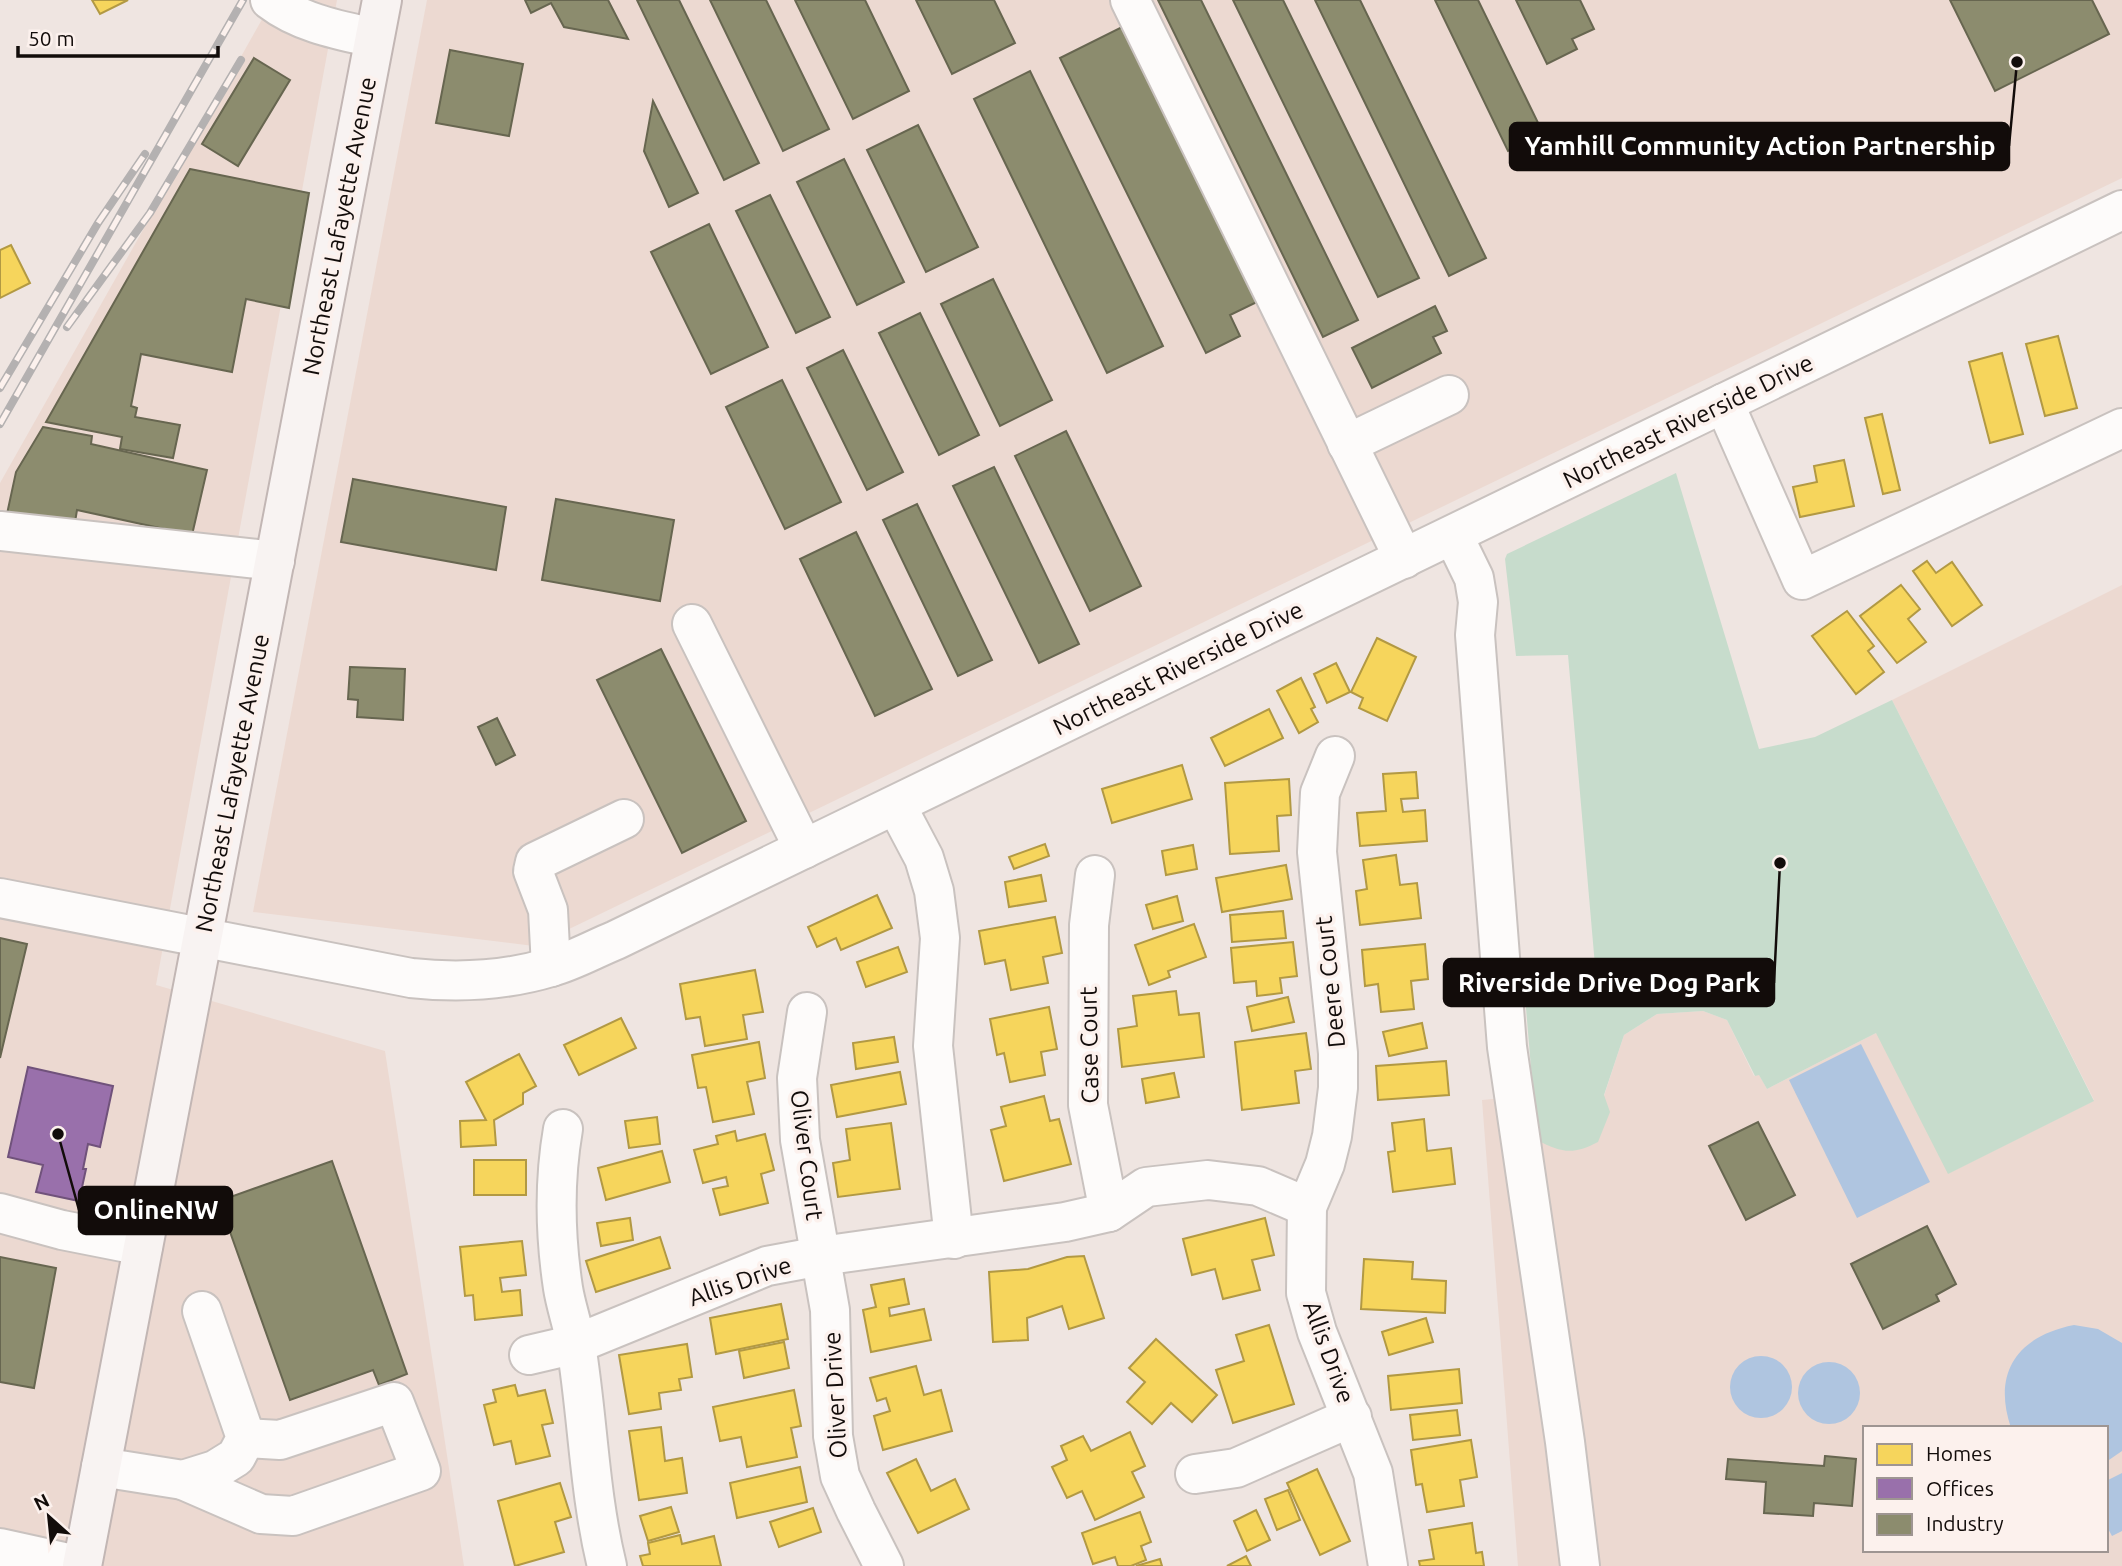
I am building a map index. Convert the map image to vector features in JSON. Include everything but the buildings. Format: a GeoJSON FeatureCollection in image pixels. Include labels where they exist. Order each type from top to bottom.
{"type":"FeatureCollection","features":[{"type":"Feature","properties":{"kind":"main road","name":"Northeast Lafayette Avenue"},"geometry":{"type":"LineString","coordinates":[[82,1566],[382,0]]}},
{"type":"Feature","properties":{"kind":"street"},"geometry":{"type":"LineString","coordinates":[[270,0],[306,20],[374,38]]}},
{"type":"Feature","properties":{"kind":"street"},"geometry":{"type":"LineString","coordinates":[[1130,0],[1404,559]]}},
{"type":"Feature","properties":{"kind":"street","name":"Northeast Riverside Drive"},"geometry":{"type":"LineString","coordinates":[[0,898],[411,978],[484,981],[551,967],[616,940],[2122,210]]}},
{"type":"Feature","properties":{"kind":"street"},"geometry":{"type":"LineString","coordinates":[[1347,444],[1449,395]]}},
{"type":"Feature","properties":{"kind":"street"},"geometry":{"type":"LineString","coordinates":[[1724,403],[1802,580],[2122,428]]}},
{"type":"Feature","properties":{"kind":"street"},"geometry":{"type":"LineString","coordinates":[[0,531],[275,561]]}},
{"type":"Feature","properties":{"kind":"street"},"geometry":{"type":"LineString","coordinates":[[1453,535],[1474,579],[1478,602],[1475,635],[1507,1047],[1565,1441],[1580,1566]]}},
{"type":"Feature","properties":{"kind":"street"},"geometry":{"type":"LineString","coordinates":[[692,624],[804,849]]}},
{"type":"Feature","properties":{"kind":"street","name":"Deere Court"},"geometry":{"type":"LineString","coordinates":[[1307,1207],[1325,1164],[1332,1136],[1338,1088],[1338,1053],[1317,852],[1320,793],[1335,757]]}},
{"type":"Feature","properties":{"kind":"street"},"geometry":{"type":"LineString","coordinates":[[896,804],[924,858],[934,891],[940,938],[933,1046],[954,1239]]}},
{"type":"Feature","properties":{"kind":"street"},"geometry":{"type":"LineString","coordinates":[[551,967],[548,910],[533,871],[534,864],[625,819]]}},
{"type":"Feature","properties":{"kind":"street","name":"Case Court"},"geometry":{"type":"LineString","coordinates":[[1095,875],[1089,925],[1088,1105],[1109,1212]]}},
{"type":"Feature","properties":{"kind":"street","name":"Oliver Court"},"geometry":{"type":"LineString","coordinates":[[807,1012],[797,1078],[800,1140],[821,1256]]}},
{"type":"Feature","properties":{"kind":"street"},"geometry":{"type":"LineString","coordinates":[[564,1129],[556,1168],[558,1245],[563,1289],[576,1345],[590,1469],[607,1566]]}},
{"type":"Feature","properties":{"kind":"street","name":"Allis Drive"},"geometry":{"type":"LineString","coordinates":[[529,1355],[576,1345],[767,1266],[1065,1222],[1109,1212],[1146,1188],[1208,1180],[1258,1186],[1307,1207],[1306,1293],[1317,1332],[1373,1473],[1388,1566]]}},
{"type":"Feature","properties":{"kind":"street"},"geometry":{"type":"LineString","coordinates":[[0,1213],[62,1230],[143,1246]]}},
{"type":"Feature","properties":{"kind":"street","name":"Oliver Drive"},"geometry":{"type":"LineString","coordinates":[[821,1256],[830,1310],[833,1436],[840,1476],[884,1566]]}},
{"type":"Feature","properties":{"kind":"street"},"geometry":{"type":"LineString","coordinates":[[183,1480],[215,1470],[236,1457],[246,1438],[202,1311]]}},
{"type":"Feature","properties":{"kind":"street"},"geometry":{"type":"LineString","coordinates":[[101,1467],[183,1480],[261,1514],[293,1516],[421,1471],[394,1402],[280,1440],[246,1438]]}},
{"type":"Feature","properties":{"kind":"street"},"geometry":{"type":"LineString","coordinates":[[1195,1474],[1236,1468],[1352,1417]]}},
{"type":"Feature","properties":{"kind":"street"},"geometry":{"type":"LineString","coordinates":[[0,1548],[82,1566]]}},
{"type":"Feature","properties":{"kind":"shaded area"},"geometry":{"type":"Polygon","coordinates":[[[273,0],[337,0],[156,985],[385,1051],[464,1566],[0,1566],[0,483],[273,0]]]}},
{"type":"Feature","properties":{"kind":"shaded area"},"geometry":{"type":"Polygon","coordinates":[[[427,0],[2122,0],[2122,178],[534,946],[253,912],[427,0]]]}},
{"type":"Feature","properties":{"kind":"shaded area"},"geometry":{"type":"Polygon","coordinates":[[[2122,585],[2122,1566],[1518,1566],[1482,1100],[1533,1095],[1604,1096],[1624,1035],[1657,1014],[1703,1011],[1727,1020],[1754,1076],[1759,1074],[1767,1089],[1876,1033],[2094,1100],[1892,700],[2122,585]]]}},
{"type":"Feature","properties":{"kind":"green space"},"geometry":{"type":"Polygon","coordinates":[[[1676,473],[1759,749],[1815,737],[1892,700],[2094,1101],[1948,1174],[1876,1033],[1767,1089],[1759,1075],[1755,1076],[1727,1020],[1703,1011],[1657,1014],[1624,1035],[1604,1095],[1610,1112],[1598,1142],[1568,1151],[1537,1140],[1524,984],[1596,977],[1568,655],[1516,656],[1505,559],[1507,554],[1676,473]]]}},
{"type":"Feature","properties":{"kind":"water"},"geometry":{"type":"Polygon","coordinates":[[[1861,1044],[1930,1182],[1857,1218],[1789,1080],[1861,1044]]]}},
{"type":"Feature","properties":{"kind":"water"},"geometry":{"type":"Polygon","coordinates":[[[2074,1325],[2098,1329],[2122,1343],[2122,1451],[2108,1461],[2108,1426],[2010,1426],[2005,1390],[2014,1360],[2024,1348],[2054,1330],[2074,1325]]]}},
{"type":"Feature","properties":{"kind":"water"},"geometry":{"type":"Polygon","coordinates":[[[1761,1356],[1773,1358],[1783,1365],[1790,1375],[1790,1399],[1783,1409],[1773,1416],[1761,1418],[1749,1416],[1739,1409],[1732,1399],[1730,1387],[1732,1375],[1739,1365],[1749,1358],[1761,1356]]]}},
{"type":"Feature","properties":{"kind":"water"},"geometry":{"type":"Polygon","coordinates":[[[1829,1362],[1841,1364],[1851,1371],[1858,1381],[1858,1405],[1851,1415],[1841,1422],[1829,1424],[1817,1422],[1807,1415],[1800,1405],[1798,1393],[1800,1381],[1807,1371],[1817,1364],[1829,1362]]]}},
{"type":"Feature","properties":{"kind":"water"},"geometry":{"type":"Polygon","coordinates":[[[2122,1473],[2122,1531],[2112,1536],[2108,1529],[2108,1480],[2122,1473]]]}},
{"type":"Feature","properties":{"kind":"railway"},"geometry":{"type":"LineString","coordinates":[[0,424],[243,0]]}},
{"type":"Feature","properties":{"kind":"railway"},"geometry":{"type":"LineString","coordinates":[[67,327],[150,213],[241,60]]}},
{"type":"Feature","properties":{"kind":"railway"},"geometry":{"type":"LineString","coordinates":[[0,388],[98,223],[145,154]]}},
{"type":"Feature","properties":{"kind":"place","name":"Yamhill Community Action Partnership"},"geometry":{"type":"Point","coordinates":[2017,62]}},
{"type":"Feature","properties":{"kind":"place","name":"Riverside Drive Dog Park"},"geometry":{"type":"Point","coordinates":[1780,863]}},
{"type":"Feature","properties":{"kind":"place","name":"OnlineNW"},"geometry":{"type":"Point","coordinates":[58,1134]}}]}
